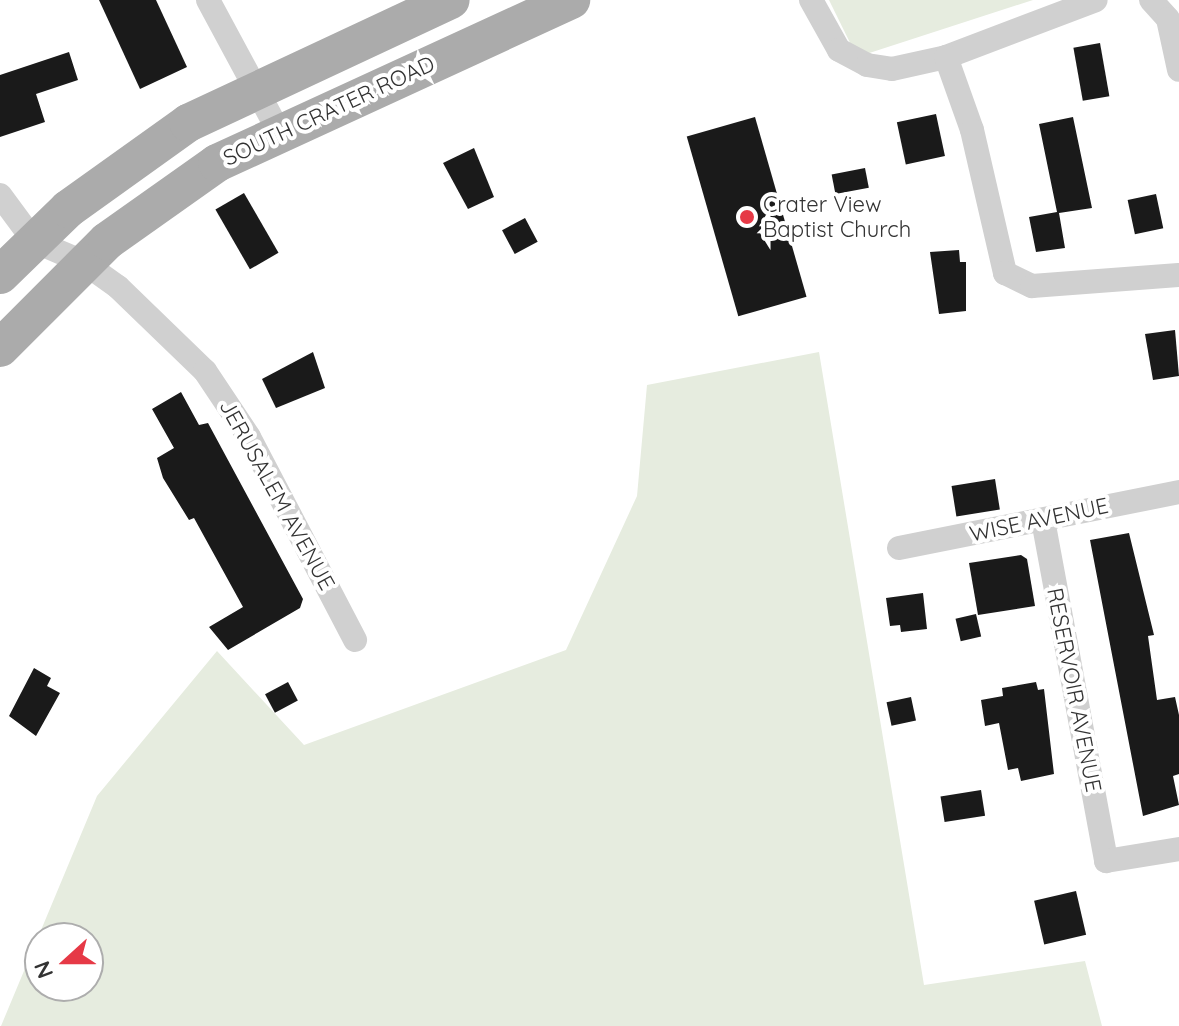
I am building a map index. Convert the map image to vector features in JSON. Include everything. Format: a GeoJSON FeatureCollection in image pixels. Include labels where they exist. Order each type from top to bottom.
{"type":"FeatureCollection","features":[{"type":"Feature","properties":{"kind":"main road"},"geometry":{"type":"LineString","coordinates":[[0,275],[34,241],[188,123],[253,89],[451,0]]}},
{"type":"Feature","properties":{"kind":"main road","name":"SOUTH CRATER ROAD"},"geometry":{"type":"LineString","coordinates":[[0,348],[83,262],[162,199],[278,130],[571,0]]}},
{"type":"Feature","properties":{"kind":"street"},"geometry":{"type":"LineString","coordinates":[[208,0],[253,89],[278,130]]}},
{"type":"Feature","properties":{"kind":"street"},"geometry":{"type":"LineString","coordinates":[[811,0],[829,38],[852,59],[892,69],[946,57],[1096,0]]}},
{"type":"Feature","properties":{"kind":"street"},"geometry":{"type":"LineString","coordinates":[[1151,0],[1168,19],[1179,70]]}},
{"type":"Feature","properties":{"kind":"street"},"geometry":{"type":"LineString","coordinates":[[946,57],[972,130],[999,262],[1017,282],[1056,284],[1179,275]]}},
{"type":"Feature","properties":{"kind":"street"},"geometry":{"type":"LineString","coordinates":[[0,195],[34,241]]}},
{"type":"Feature","properties":{"kind":"street","name":"JERUSALEM AVENUE"},"geometry":{"type":"LineString","coordinates":[[34,241],[83,262],[163,327],[223,395],[355,640]]}},
{"type":"Feature","properties":{"kind":"street","name":"WISE AVENUE"},"geometry":{"type":"LineString","coordinates":[[899,548],[1179,492]]}},
{"type":"Feature","properties":{"kind":"street","name":"RESERVOIR AVENUE"},"geometry":{"type":"LineString","coordinates":[[1043,520],[1106,861],[1179,849]]}},
{"type":"Feature","properties":{"kind":"shaded area"},"geometry":{"type":"Polygon","coordinates":[[[829,0],[1033,0],[857,57],[829,0]]]}},
{"type":"Feature","properties":{"kind":"shaded area"},"geometry":{"type":"Polygon","coordinates":[[[819,352],[924,985],[1085,961],[1102,1026],[1,1026],[24,971],[24,1002],[104,1002],[104,922],[44,922],[97,796],[217,651],[304,745],[566,650],[637,496],[647,385],[819,352]]]}},
{"type":"Feature","properties":{"kind":"building"},"geometry":{"type":"Polygon","coordinates":[[[99,0],[156,0],[187,67],[140,89],[99,0]]]}},
{"type":"Feature","properties":{"kind":"building"},"geometry":{"type":"Polygon","coordinates":[[[1100,43],[1109,96],[1083,101],[1073,48],[1100,43]]]}},
{"type":"Feature","properties":{"kind":"building"},"geometry":{"type":"Polygon","coordinates":[[[69,52],[78,80],[36,94],[45,122],[0,137],[0,75],[69,52]]]}},
{"type":"Feature","properties":{"kind":"building"},"geometry":{"type":"Polygon","coordinates":[[[936,114],[945,156],[906,164],[897,122],[936,114]]]}},
{"type":"Feature","properties":{"kind":"building","name":"Crater View Baptist Church"},"geometry":{"type":"Polygon","coordinates":[[[755,117],[807,297],[738,316],[687,137],[755,117]]]}},
{"type":"Feature","properties":{"kind":"building"},"geometry":{"type":"Polygon","coordinates":[[[1073,117],[1092,208],[1059,213],[1065,248],[1036,252],[1029,217],[1057,212],[1039,124],[1073,117]]]}},
{"type":"Feature","properties":{"kind":"building"},"geometry":{"type":"Polygon","coordinates":[[[474,148],[494,197],[468,209],[443,163],[474,148]]]}},
{"type":"Feature","properties":{"kind":"building"},"geometry":{"type":"Polygon","coordinates":[[[865,168],[869,188],[835,194],[832,174],[865,168]]]}},
{"type":"Feature","properties":{"kind":"building"},"geometry":{"type":"Polygon","coordinates":[[[244,193],[278,253],[250,269],[215,210],[244,193]]]}},
{"type":"Feature","properties":{"kind":"building"},"geometry":{"type":"Polygon","coordinates":[[[1156,194],[1163,228],[1135,234],[1128,200],[1156,194]]]}},
{"type":"Feature","properties":{"kind":"building"},"geometry":{"type":"Polygon","coordinates":[[[525,218],[538,242],[515,254],[502,230],[525,218]]]}},
{"type":"Feature","properties":{"kind":"building"},"geometry":{"type":"Polygon","coordinates":[[[959,250],[960,262],[966,262],[966,311],[939,314],[930,252],[959,250]]]}},
{"type":"Feature","properties":{"kind":"building"},"geometry":{"type":"Polygon","coordinates":[[[1175,330],[1179,376],[1153,380],[1145,334],[1175,330]]]}},
{"type":"Feature","properties":{"kind":"building"},"geometry":{"type":"Polygon","coordinates":[[[313,352],[325,388],[276,408],[262,379],[313,352]]]}},
{"type":"Feature","properties":{"kind":"building"},"geometry":{"type":"Polygon","coordinates":[[[181,392],[199,425],[208,423],[303,599],[300,608],[228,650],[209,627],[243,607],[194,518],[189,520],[163,478],[157,458],[174,448],[152,409],[181,392]]]}},
{"type":"Feature","properties":{"kind":"building"},"geometry":{"type":"Polygon","coordinates":[[[995,479],[1000,510],[956,517],[952,486],[995,479]]]}},
{"type":"Feature","properties":{"kind":"building"},"geometry":{"type":"Polygon","coordinates":[[[1129,533],[1154,635],[1148,636],[1157,700],[1175,697],[1179,715],[1179,774],[1173,776],[1179,805],[1143,816],[1090,540],[1129,533]]]}},
{"type":"Feature","properties":{"kind":"building"},"geometry":{"type":"Polygon","coordinates":[[[1021,555],[1027,559],[1035,606],[978,615],[969,563],[1021,555]]]}},
{"type":"Feature","properties":{"kind":"building"},"geometry":{"type":"Polygon","coordinates":[[[923,593],[927,629],[901,632],[900,625],[890,626],[886,598],[923,593]]]}},
{"type":"Feature","properties":{"kind":"building"},"geometry":{"type":"Polygon","coordinates":[[[976,614],[981,636],[961,641],[956,619],[976,614]]]}},
{"type":"Feature","properties":{"kind":"building"},"geometry":{"type":"Polygon","coordinates":[[[34,668],[51,678],[47,686],[60,693],[36,736],[9,716],[34,668]]]}},
{"type":"Feature","properties":{"kind":"building"},"geometry":{"type":"Polygon","coordinates":[[[288,682],[298,701],[275,713],[265,694],[288,682]]]}},
{"type":"Feature","properties":{"kind":"building"},"geometry":{"type":"Polygon","coordinates":[[[1036,682],[1038,690],[1044,689],[1054,774],[1021,781],[1018,768],[1008,770],[999,723],[985,726],[981,700],[1003,696],[1002,688],[1036,682]]]}},
{"type":"Feature","properties":{"kind":"building"},"geometry":{"type":"Polygon","coordinates":[[[911,697],[916,720],[892,726],[887,702],[911,697]]]}},
{"type":"Feature","properties":{"kind":"building"},"geometry":{"type":"Polygon","coordinates":[[[981,790],[985,816],[945,822],[941,796],[981,790]]]}},
{"type":"Feature","properties":{"kind":"building"},"geometry":{"type":"Polygon","coordinates":[[[1076,891],[1086,935],[1044,945],[1034,901],[1076,891]]]}},
{"type":"Feature","properties":{"kind":"place","name":"Crater View Baptist Church"},"geometry":{"type":"Point","coordinates":[747,217]}}]}
